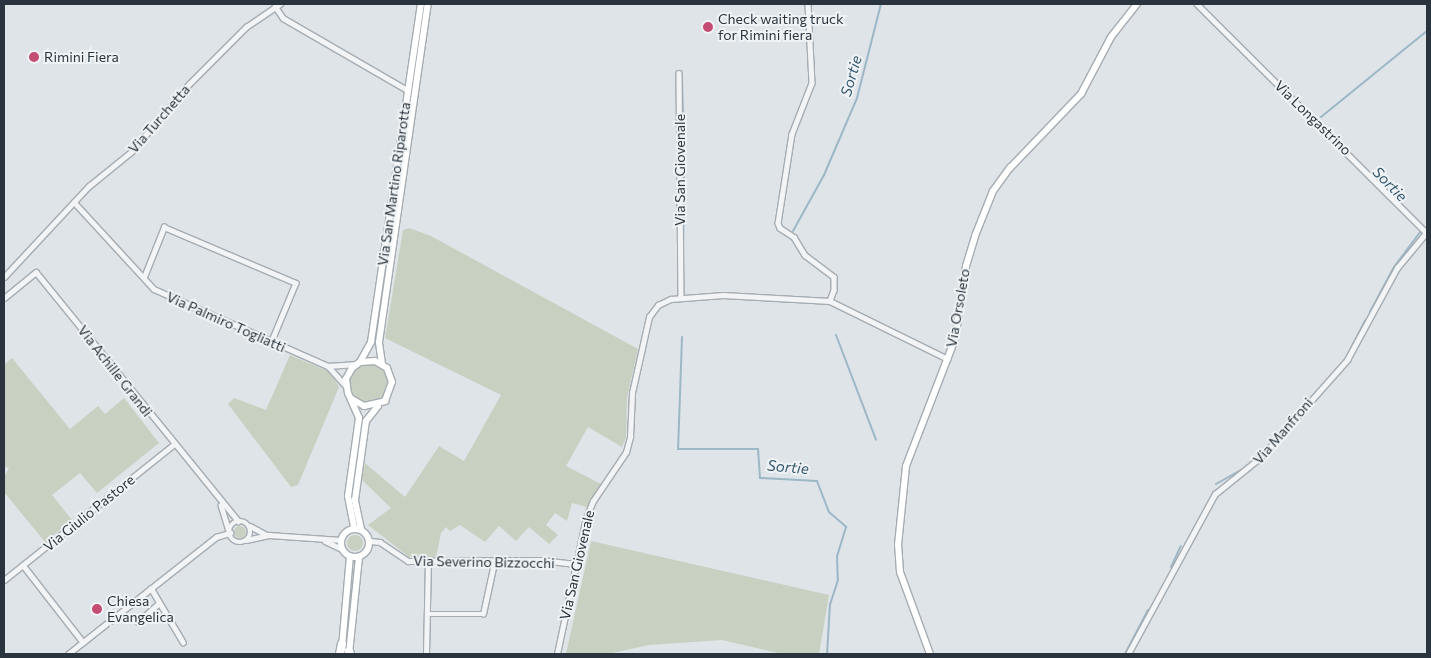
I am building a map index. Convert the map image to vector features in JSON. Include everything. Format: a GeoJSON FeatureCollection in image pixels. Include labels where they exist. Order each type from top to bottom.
{"type":"FeatureCollection","features":[{"type":"Feature","properties":{"kind":"main road"},"geometry":{"type":"LineString","coordinates":[[342,644],[346,654]]}},
{"type":"Feature","properties":{"kind":"street","name":"Via Turchetta"},"geometry":{"type":"LineString","coordinates":[[4,277],[107,169],[132,152],[189,84],[246,27],[280,4]]}},
{"type":"Feature","properties":{"kind":"street","name":"Via San Martino Riparotta"},"geometry":{"type":"LineString","coordinates":[[359,363],[371,341],[421,4]]}},
{"type":"Feature","properties":{"kind":"street","name":"Via San Martino Riparotta"},"geometry":{"type":"LineString","coordinates":[[382,364],[378,342],[428,4]]}},
{"type":"Feature","properties":{"kind":"street"},"geometry":{"type":"LineString","coordinates":[[808,4],[812,83],[792,134],[778,223],[780,228],[794,238],[805,255],[834,277],[834,290],[830,301]]}},
{"type":"Feature","properties":{"kind":"street","name":"Via Orsoleto"},"geometry":{"type":"LineString","coordinates":[[930,654],[903,587],[898,545],[906,466],[955,339],[966,266],[993,191],[1029,144],[1081,94],[1111,37],[1137,4]]}},
{"type":"Feature","properties":{"kind":"street","name":"Via Longastrino"},"geometry":{"type":"LineString","coordinates":[[1196,4],[1427,233]]}},
{"type":"Feature","properties":{"kind":"street"},"geometry":{"type":"LineString","coordinates":[[275,6],[283,18],[407,90]]}},
{"type":"Feature","properties":{"kind":"street","name":"Via San Giovenale"},"geometry":{"type":"LineString","coordinates":[[679,73],[681,297]]}},
{"type":"Feature","properties":{"kind":"street","name":"Via Palmiro Togliatti"},"geometry":{"type":"LineString","coordinates":[[74,202],[144,278],[167,297],[328,366],[346,386]]}},
{"type":"Feature","properties":{"kind":"street"},"geometry":{"type":"LineString","coordinates":[[144,278],[164,227],[296,282],[271,343]]}},
{"type":"Feature","properties":{"kind":"street","name":"Via Manfroni"},"geometry":{"type":"LineString","coordinates":[[1128,654],[1215,494],[1261,457],[1347,360],[1397,268],[1427,233]]}},
{"type":"Feature","properties":{"kind":"street","name":"Via Achille Grandi"},"geometry":{"type":"LineString","coordinates":[[4,298],[36,272],[219,501],[238,521],[269,535]]}},
{"type":"Feature","properties":{"kind":"street","name":"Via San Giovenale"},"geometry":{"type":"LineString","coordinates":[[557,654],[575,564],[593,501],[626,452],[630,437],[632,393],[649,317],[658,305],[681,297],[723,295],[830,301],[948,359]]}},
{"type":"Feature","properties":{"kind":"street"},"geometry":{"type":"LineString","coordinates":[[357,529],[346,532],[341,540],[342,549],[350,556],[359,557],[368,551],[370,542],[357,529],[348,496],[359,418],[346,386],[348,373],[359,363]]}},
{"type":"Feature","properties":{"kind":"street"},"geometry":{"type":"LineString","coordinates":[[328,366],[359,363],[382,364],[391,375],[392,389],[366,421],[356,492],[357,529]]}},
{"type":"Feature","properties":{"kind":"street"},"geometry":{"type":"LineString","coordinates":[[352,399],[364,406],[379,405]]}},
{"type":"Feature","properties":{"kind":"street","name":"Via Giulio Pastore"},"geometry":{"type":"LineString","coordinates":[[4,580],[173,445]]}},
{"type":"Feature","properties":{"kind":"street","name":"Via Achille Grandi"},"geometry":{"type":"LineString","coordinates":[[219,501],[230,532]]}},
{"type":"Feature","properties":{"kind":"street"},"geometry":{"type":"LineString","coordinates":[[68,654],[216,537],[230,532],[238,521]]}},
{"type":"Feature","properties":{"kind":"street"},"geometry":{"type":"LineString","coordinates":[[230,532],[237,542],[246,540],[250,535],[249,526]]}},
{"type":"Feature","properties":{"kind":"street","name":"Via Achille Grandi"},"geometry":{"type":"LineString","coordinates":[[246,540],[269,535],[341,540]]}},
{"type":"Feature","properties":{"kind":"street","name":"Via Achille Grandi"},"geometry":{"type":"LineString","coordinates":[[324,540],[342,549]]}},
{"type":"Feature","properties":{"kind":"street","name":"Via Severino Bizzocchi"},"geometry":{"type":"LineString","coordinates":[[370,542],[380,542],[408,562],[494,563],[542,560],[575,564]]}},
{"type":"Feature","properties":{"kind":"street"},"geometry":{"type":"LineString","coordinates":[[342,644],[350,556]]}},
{"type":"Feature","properties":{"kind":"street"},"geometry":{"type":"LineString","coordinates":[[346,654],[359,557]]}},
{"type":"Feature","properties":{"kind":"street"},"geometry":{"type":"LineString","coordinates":[[426,654],[428,562]]}},
{"type":"Feature","properties":{"kind":"street"},"geometry":{"type":"LineString","coordinates":[[428,614],[483,614],[494,563]]}},
{"type":"Feature","properties":{"kind":"street"},"geometry":{"type":"LineString","coordinates":[[23,565],[83,642]]}},
{"type":"Feature","properties":{"kind":"street"},"geometry":{"type":"LineString","coordinates":[[151,588],[183,642]]}},
{"type":"Feature","properties":{"kind":"street"},"geometry":{"type":"LineString","coordinates":[[138,622],[159,603]]}},
{"type":"Feature","properties":{"kind":"green space"},"geometry":{"type":"Polygon","coordinates":[[[409,228],[431,236],[638,349],[627,398],[626,437],[622,447],[588,427],[566,466],[601,484],[587,507],[572,503],[567,521],[555,513],[546,525],[558,535],[549,544],[529,527],[516,541],[499,526],[485,542],[460,525],[450,531],[446,527],[441,533],[436,558],[409,557],[368,525],[391,508],[362,480],[365,463],[405,497],[439,446],[464,461],[501,395],[385,338],[403,230],[409,228]]]}},
{"type":"Feature","properties":{"kind":"green space"},"geometry":{"type":"Polygon","coordinates":[[[290,355],[330,372],[339,387],[298,485],[291,487],[228,404],[234,398],[266,410],[290,355]]]}},
{"type":"Feature","properties":{"kind":"green space"},"geometry":{"type":"Polygon","coordinates":[[[12,358],[70,429],[98,406],[105,414],[124,398],[159,443],[97,493],[80,473],[52,495],[72,520],[45,542],[4,492],[4,477],[9,468],[4,466],[4,365],[12,358]]]}},
{"type":"Feature","properties":{"kind":"green space"},"geometry":{"type":"Polygon","coordinates":[[[369,364],[382,370],[388,383],[382,396],[369,402],[356,396],[350,383],[356,370],[369,364]]]}},
{"type":"Feature","properties":{"kind":"green space"},"geometry":{"type":"Polygon","coordinates":[[[238,526],[242,526],[246,532],[242,538],[238,538],[234,534],[234,530],[238,526]]]}},
{"type":"Feature","properties":{"kind":"green space"},"geometry":{"type":"Polygon","coordinates":[[[352,535],[358,535],[363,540],[361,549],[352,551],[347,546],[347,540],[352,535]]]}},
{"type":"Feature","properties":{"kind":"green space"},"geometry":{"type":"Polygon","coordinates":[[[591,541],[829,595],[819,654],[782,654],[722,640],[649,645],[608,654],[566,654],[591,541]]]}},
{"type":"Feature","properties":{"kind":"waterway","name":"Sortie"},"geometry":{"type":"LineString","coordinates":[[793,231],[824,175],[857,98],[881,4]]}},
{"type":"Feature","properties":{"kind":"waterway","name":"Sortie"},"geometry":{"type":"LineString","coordinates":[[1321,117],[1427,31]]}},
{"type":"Feature","properties":{"kind":"waterway","name":"Sortie"},"geometry":{"type":"LineString","coordinates":[[682,79],[684,152]]}},
{"type":"Feature","properties":{"kind":"waterway","name":"Sortie"},"geometry":{"type":"LineString","coordinates":[[1326,136],[1421,231],[1394,267],[1370,312]]}},
{"type":"Feature","properties":{"kind":"waterway","name":"Sortie"},"geometry":{"type":"LineString","coordinates":[[683,260],[684,158]]}},
{"type":"Feature","properties":{"kind":"waterway","name":"Sortie"},"geometry":{"type":"LineString","coordinates":[[1348,354],[1365,320]]}},
{"type":"Feature","properties":{"kind":"waterway","name":"Sortie"},"geometry":{"type":"LineString","coordinates":[[836,335],[876,440]]}},
{"type":"Feature","properties":{"kind":"waterway","name":"Sortie"},"geometry":{"type":"LineString","coordinates":[[682,337],[678,449],[758,449],[760,478],[817,481],[829,512],[846,527],[837,557],[838,580],[830,604],[827,654]]}},
{"type":"Feature","properties":{"kind":"waterway","name":"Sortie"},"geometry":{"type":"LineString","coordinates":[[1250,463],[1263,451]]}},
{"type":"Feature","properties":{"kind":"waterway","name":"Sortie"},"geometry":{"type":"LineString","coordinates":[[1216,484],[1243,469]]}},
{"type":"Feature","properties":{"kind":"waterway","name":"Sortie"},"geometry":{"type":"LineString","coordinates":[[1171,567],[1181,546]]}},
{"type":"Feature","properties":{"kind":"waterway","name":"Sortie"},"geometry":{"type":"LineString","coordinates":[[1125,654],[1148,610]]}},
{"type":"Feature","properties":{"kind":"place","name":"Check waiting truck for Rimini fiera"},"geometry":{"type":"Point","coordinates":[708,27]}},
{"type":"Feature","properties":{"kind":"place","name":"Rimini Fiera"},"geometry":{"type":"Point","coordinates":[34,57]}},
{"type":"Feature","properties":{"kind":"place","name":"Chiesa Evangelica"},"geometry":{"type":"Point","coordinates":[97,609]}}]}
